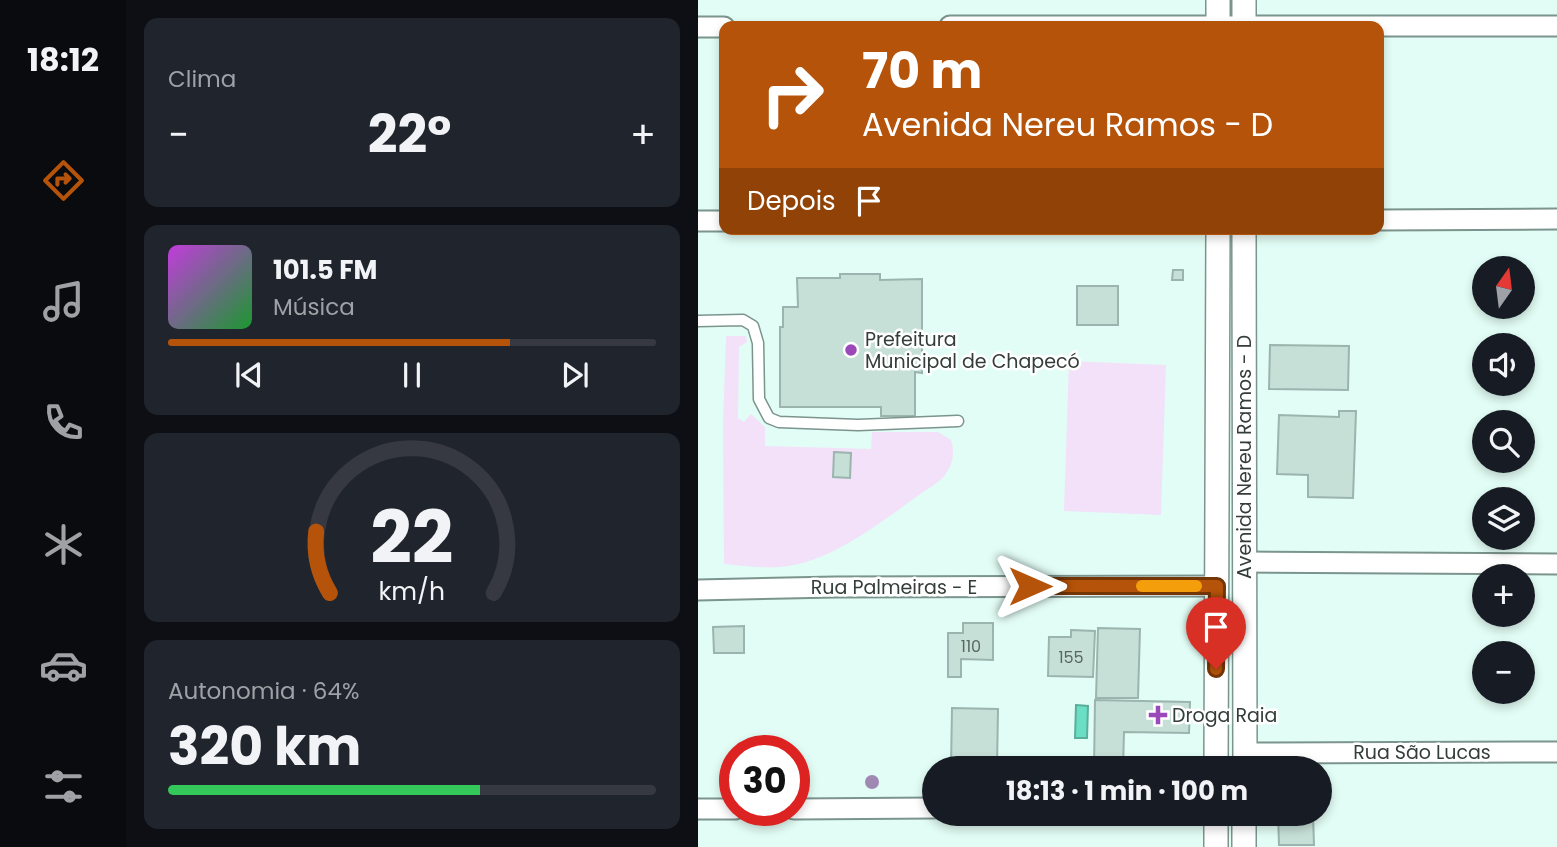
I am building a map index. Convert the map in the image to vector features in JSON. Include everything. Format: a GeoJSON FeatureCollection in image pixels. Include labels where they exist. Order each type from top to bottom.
{"type":"FeatureCollection","features":[{"type":"Feature","properties":{"kind":"street"},"geometry":{"type":"LineString","coordinates":[[1218,0],[1218,21]]}},
{"type":"Feature","properties":{"kind":"street"},"geometry":{"type":"LineString","coordinates":[[1243,21],[1244,0]]}},
{"type":"Feature","properties":{"kind":"street"},"geometry":{"type":"LineString","coordinates":[[1384,25],[1557,26]]}},
{"type":"Feature","properties":{"kind":"street"},"geometry":{"type":"LineString","coordinates":[[698,27],[719,27]]}},
{"type":"Feature","properties":{"kind":"street"},"geometry":{"type":"LineString","coordinates":[[1384,220],[1557,219]]}},
{"type":"Feature","properties":{"kind":"street"},"geometry":{"type":"LineString","coordinates":[[698,221],[719,221]]}},
{"type":"Feature","properties":{"kind":"street","name":"Avenida Nereu Ramos - D"},"geometry":{"type":"LineString","coordinates":[[1216,756],[1218,235]]}},
{"type":"Feature","properties":{"kind":"street","name":"Avenida Nereu Ramos - D"},"geometry":{"type":"LineString","coordinates":[[1244,235],[1245,756]]}},
{"type":"Feature","properties":{"kind":"street"},"geometry":{"type":"LineString","coordinates":[[1244,562],[1557,564]]}},
{"type":"Feature","properties":{"kind":"street","name":"Rua Palmeiras - E"},"geometry":{"type":"LineString","coordinates":[[698,590],[1217,586]]}},
{"type":"Feature","properties":{"kind":"street","name":"Rua São Lucas"},"geometry":{"type":"LineString","coordinates":[[1332,758],[1557,752]]}},
{"type":"Feature","properties":{"kind":"street"},"geometry":{"type":"LineString","coordinates":[[810,809],[922,808]]}},
{"type":"Feature","properties":{"kind":"street"},"geometry":{"type":"LineString","coordinates":[[698,809],[719,809]]}},
{"type":"Feature","properties":{"kind":"street"},"geometry":{"type":"LineString","coordinates":[[1216,826],[1216,847]]}},
{"type":"Feature","properties":{"kind":"street"},"geometry":{"type":"LineString","coordinates":[[1244,847],[1245,826]]}},
{"type":"Feature","properties":{"kind":"lane"},"geometry":{"type":"LineString","coordinates":[[698,321],[743,320],[753,326],[758,343],[759,399],[769,418],[779,422],[858,425],[958,421]]}},
{"type":"Feature","properties":{"kind":"shaded area"},"geometry":{"type":"Polygon","coordinates":[[[726,336],[746,336],[747,342],[739,347],[738,418],[744,422],[751,414],[765,427],[765,446],[871,449],[872,432],[938,432],[951,440],[953,454],[948,471],[936,483],[875,526],[827,554],[810,561],[777,567],[724,564],[723,424],[726,336]]]}},
{"type":"Feature","properties":{"kind":"shaded area"},"geometry":{"type":"Polygon","coordinates":[[[1069,361],[1166,365],[1161,515],[1064,511],[1069,361]]]}},
{"type":"Feature","properties":{"kind":"shaded area"},"geometry":{"type":"Polygon","coordinates":[[[1076,705],[1088,706],[1087,738],[1075,738],[1076,705]]]}},
{"type":"Feature","properties":{"kind":"building"},"geometry":{"type":"Polygon","coordinates":[[[1173,270],[1183,270],[1183,280],[1172,280],[1173,270]]]}},
{"type":"Feature","properties":{"kind":"building","name":"Prefeitura Municipal de Chapecó"},"geometry":{"type":"Polygon","coordinates":[[[840,274],[880,274],[880,280],[922,279],[922,373],[915,372],[915,416],[881,416],[881,407],[780,407],[780,327],[783,327],[783,307],[798,307],[797,278],[840,278],[840,274]]]}},
{"type":"Feature","properties":{"kind":"building"},"geometry":{"type":"Polygon","coordinates":[[[1077,286],[1118,286],[1118,325],[1077,325],[1077,286]]]}},
{"type":"Feature","properties":{"kind":"building"},"geometry":{"type":"Polygon","coordinates":[[[1270,345],[1349,346],[1348,390],[1269,389],[1270,345]]]}},
{"type":"Feature","properties":{"kind":"building"},"geometry":{"type":"Polygon","coordinates":[[[1339,411],[1356,411],[1353,498],[1308,497],[1308,475],[1277,474],[1279,415],[1339,417],[1339,411]]]}},
{"type":"Feature","properties":{"kind":"building"},"geometry":{"type":"Polygon","coordinates":[[[834,452],[851,453],[850,478],[833,477],[834,452]]]}},
{"type":"Feature","properties":{"kind":"building"},"geometry":{"type":"Polygon","coordinates":[[[963,623],[993,623],[993,660],[961,659],[961,677],[948,677],[948,633],[963,633],[963,623]]]}},
{"type":"Feature","properties":{"kind":"building"},"geometry":{"type":"Polygon","coordinates":[[[744,626],[744,653],[714,653],[713,627],[744,626]]]}},
{"type":"Feature","properties":{"kind":"building"},"geometry":{"type":"Polygon","coordinates":[[[1098,628],[1140,629],[1138,698],[1096,698],[1098,628]]]}},
{"type":"Feature","properties":{"kind":"building"},"geometry":{"type":"Polygon","coordinates":[[[1071,630],[1095,631],[1093,677],[1048,676],[1049,637],[1071,637],[1071,630]]]}},
{"type":"Feature","properties":{"kind":"building"},"geometry":{"type":"Polygon","coordinates":[[[1095,700],[1190,702],[1189,733],[1124,732],[1123,756],[1094,756],[1095,700]]]}},
{"type":"Feature","properties":{"kind":"building"},"geometry":{"type":"Polygon","coordinates":[[[952,708],[998,709],[997,756],[951,756],[952,708]]]}},
{"type":"Feature","properties":{"kind":"building"},"geometry":{"type":"Polygon","coordinates":[[[1278,826],[1313,826],[1314,845],[1279,845],[1278,826]]]}},
{"type":"Feature","properties":{"kind":"slow traffic"},"geometry":{"type":"LineString","coordinates":[[1142,586],[1196,586]]}},
{"type":"Feature","properties":{"kind":"place","name":"Prefeitura Municipal de Chapecó"},"geometry":{"type":"Point","coordinates":[851,350]}},
{"type":"Feature","properties":{"kind":"place","name":"Droga Raia"},"geometry":{"type":"Point","coordinates":[1158,715]}},
{"type":"Feature","properties":{"kind":"route"},"geometry":{"type":"LineString","coordinates":[[1030,586],[1217,586],[1216,669]]}}]}
